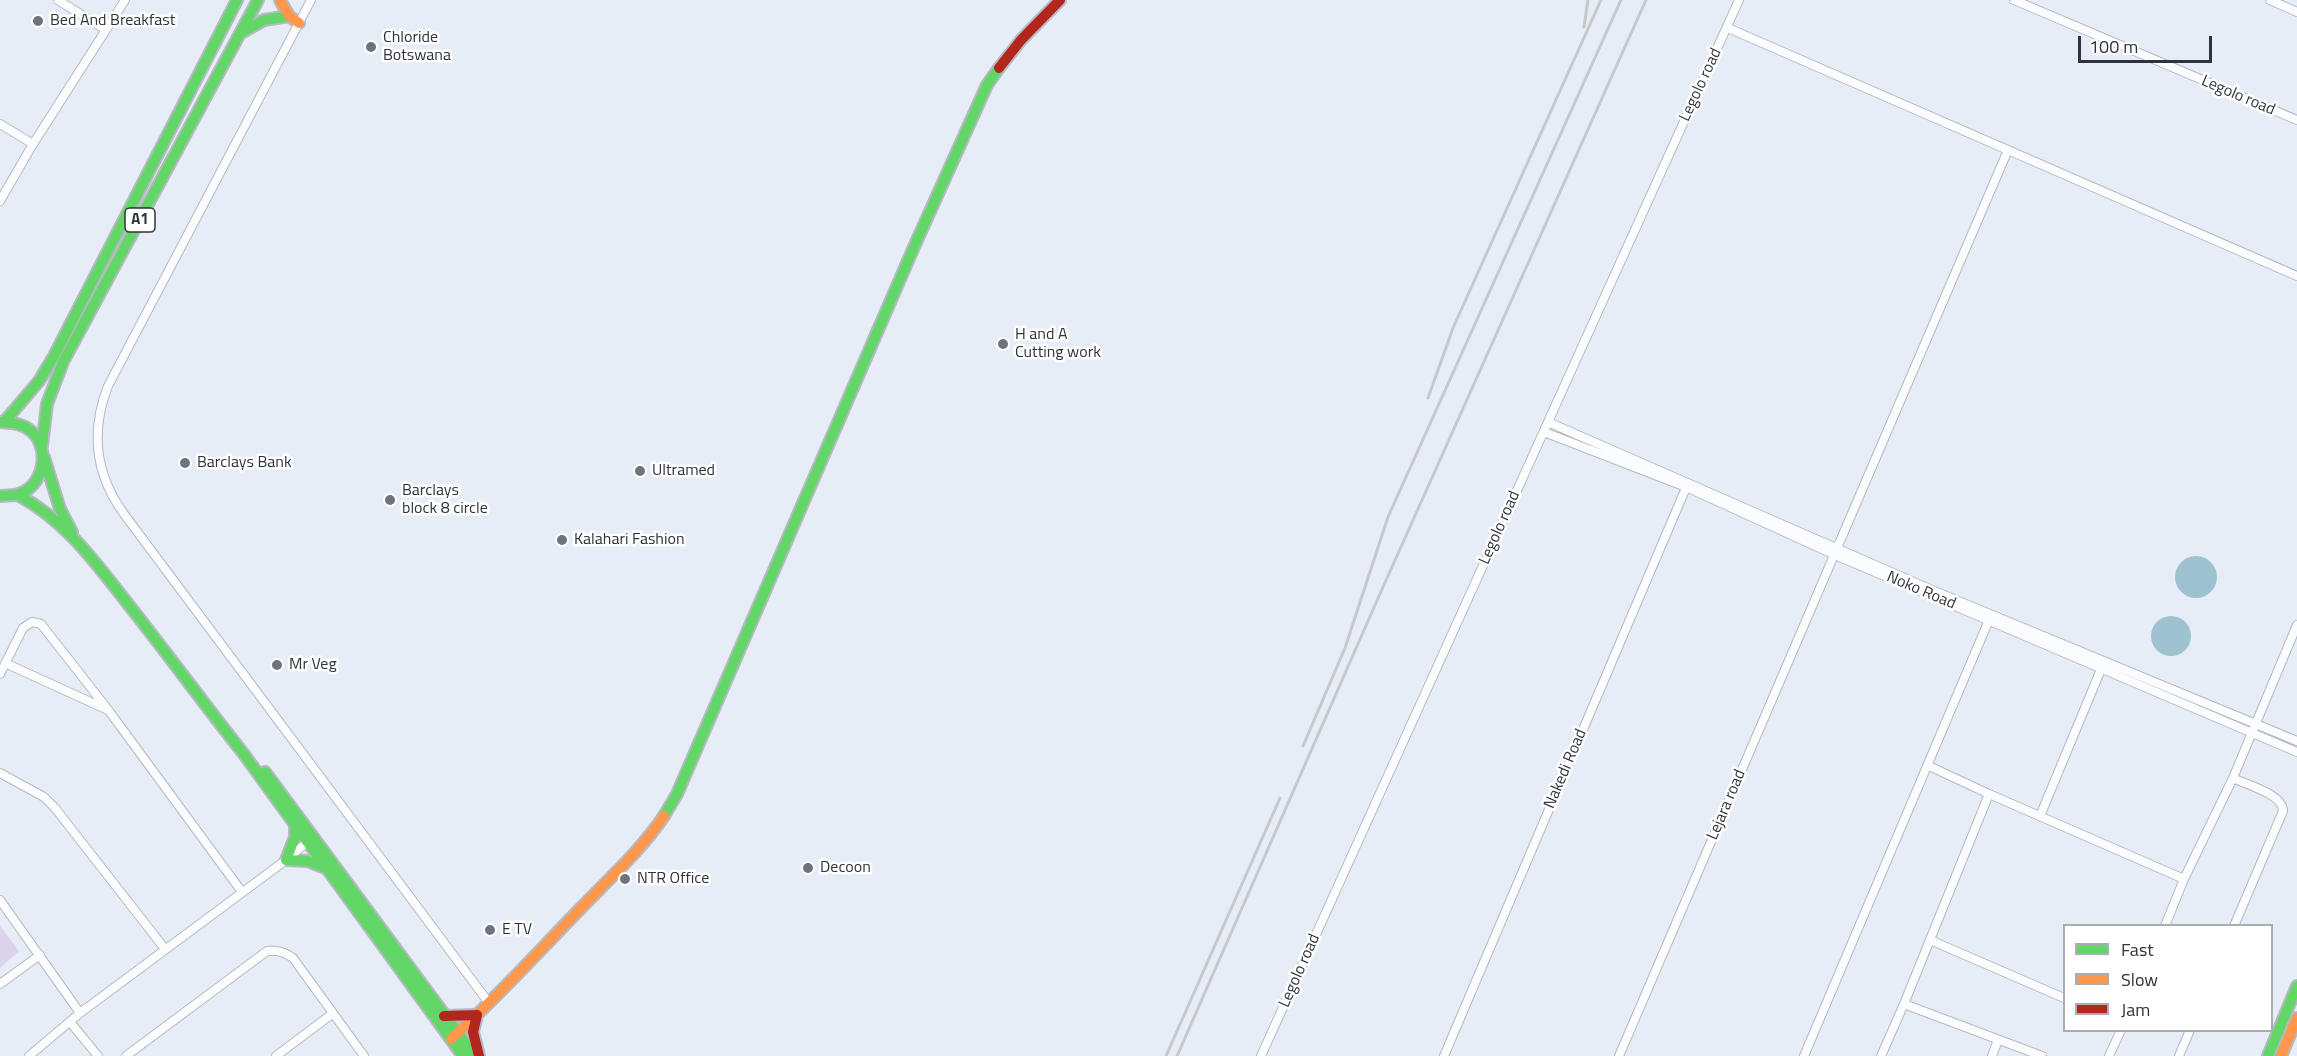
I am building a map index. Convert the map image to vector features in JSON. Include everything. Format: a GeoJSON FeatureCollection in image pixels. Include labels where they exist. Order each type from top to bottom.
{"type":"FeatureCollection","features":[{"type":"Feature","properties":{"kind":"main road","name":"A1"},"geometry":{"type":"LineString","coordinates":[[43,450],[39,439],[28,428],[3,421],[39,381],[53,358],[237,0]]}},
{"type":"Feature","properties":{"kind":"main road","name":"A1"},"geometry":{"type":"LineString","coordinates":[[0,505],[35,483],[41,474],[47,404],[63,362],[258,0]]}},
{"type":"Feature","properties":{"kind":"main road"},"geometry":{"type":"LineString","coordinates":[[280,0],[289,16],[299,23]]}},
{"type":"Feature","properties":{"kind":"main road"},"geometry":{"type":"LineString","coordinates":[[454,1036],[477,1016],[655,831],[667,814],[987,85],[1000,64],[1060,0]]}},
{"type":"Feature","properties":{"kind":"main road"},"geometry":{"type":"LineString","coordinates":[[240,35],[256,23],[275,17],[289,16]]}},
{"type":"Feature","properties":{"kind":"main road"},"geometry":{"type":"LineString","coordinates":[[43,450],[60,510],[74,538]]}},
{"type":"Feature","properties":{"kind":"main road"},"geometry":{"type":"LineString","coordinates":[[0,496],[16,496],[38,505],[74,538],[200,696],[210,714],[245,756],[296,826],[310,840],[328,869],[454,1036],[477,1056]]}},
{"type":"Feature","properties":{"kind":"main road"},"geometry":{"type":"LineString","coordinates":[[200,696],[216,710],[310,840],[444,1016],[463,1056]]}},
{"type":"Feature","properties":{"kind":"main road"},"geometry":{"type":"LineString","coordinates":[[296,826],[295,837],[286,860],[308,861],[328,869]]}},
{"type":"Feature","properties":{"kind":"main road"},"geometry":{"type":"LineString","coordinates":[[2268,1056],[2297,986]]}},
{"type":"Feature","properties":{"kind":"main road"},"geometry":{"type":"LineString","coordinates":[[444,1016],[477,1016]]}},
{"type":"Feature","properties":{"kind":"main road"},"geometry":{"type":"LineString","coordinates":[[477,1016],[473,1032],[477,1056]]}},
{"type":"Feature","properties":{"kind":"main road"},"geometry":{"type":"LineString","coordinates":[[2281,1056],[2297,1018]]}},
{"type":"Feature","properties":{"kind":"street"},"geometry":{"type":"LineString","coordinates":[[58,0],[106,30]]}},
{"type":"Feature","properties":{"kind":"street"},"geometry":{"type":"LineString","coordinates":[[0,201],[33,144],[124,0]]}},
{"type":"Feature","properties":{"kind":"street"},"geometry":{"type":"LineString","coordinates":[[311,0],[108,386],[99,414],[98,437],[101,469],[105,483],[118,506],[489,1003]]}},
{"type":"Feature","properties":{"kind":"street","name":"Legolo road"},"geometry":{"type":"LineString","coordinates":[[1261,1056],[1739,0]]}},
{"type":"Feature","properties":{"kind":"street","name":"Legolo road"},"geometry":{"type":"LineString","coordinates":[[2014,0],[2297,120]]}},
{"type":"Feature","properties":{"kind":"street"},"geometry":{"type":"LineString","coordinates":[[2270,0],[2297,12]]}},
{"type":"Feature","properties":{"kind":"street"},"geometry":{"type":"LineString","coordinates":[[1728,28],[2297,276]]}},
{"type":"Feature","properties":{"kind":"street"},"geometry":{"type":"LineString","coordinates":[[0,124],[33,144]]}},
{"type":"Feature","properties":{"kind":"street","name":"Lejara road"},"geometry":{"type":"LineString","coordinates":[[1619,1056],[2008,150]]}},
{"type":"Feature","properties":{"kind":"street"},"geometry":{"type":"LineString","coordinates":[[1548,422],[1687,484]]}},
{"type":"Feature","properties":{"kind":"street","name":"Noko Road"},"geometry":{"type":"LineString","coordinates":[[1544,432],[1687,484],[1989,620],[2254,728],[2297,752]]}},
{"type":"Feature","properties":{"kind":"street","name":"Nakedi Road"},"geometry":{"type":"LineString","coordinates":[[1444,1056],[1687,484]]}},
{"type":"Feature","properties":{"kind":"street"},"geometry":{"type":"LineString","coordinates":[[1836,552],[2108,664],[2254,728],[2297,741]]}},
{"type":"Feature","properties":{"kind":"street"},"geometry":{"type":"LineString","coordinates":[[1804,1056],[1989,620]]}},
{"type":"Feature","properties":{"kind":"street"},"geometry":{"type":"LineString","coordinates":[[0,674],[24,628],[32,622],[41,624],[109,711],[242,892]]}},
{"type":"Feature","properties":{"kind":"street"},"geometry":{"type":"LineString","coordinates":[[2166,924],[2184,879],[2233,778],[2297,625]]}},
{"type":"Feature","properties":{"kind":"street"},"geometry":{"type":"LineString","coordinates":[[5,663],[109,711]]}},
{"type":"Feature","properties":{"kind":"street"},"geometry":{"type":"LineString","coordinates":[[2040,816],[2102,667]]}},
{"type":"Feature","properties":{"kind":"street"},"geometry":{"type":"LineString","coordinates":[[1929,766],[2184,879]]}},
{"type":"Feature","properties":{"kind":"street"},"geometry":{"type":"LineString","coordinates":[[0,773],[44,797],[56,808],[165,949]]}},
{"type":"Feature","properties":{"kind":"street"},"geometry":{"type":"LineString","coordinates":[[2233,778],[2277,798],[2283,806],[2283,812],[2235,924]]}},
{"type":"Feature","properties":{"kind":"street"},"geometry":{"type":"LineString","coordinates":[[1881,1056],[1989,794]]}},
{"type":"Feature","properties":{"kind":"street"},"geometry":{"type":"LineString","coordinates":[[29,1056],[80,1013],[310,840]]}},
{"type":"Feature","properties":{"kind":"street"},"geometry":{"type":"LineString","coordinates":[[0,900],[80,1013]]}},
{"type":"Feature","properties":{"kind":"street"},"geometry":{"type":"LineString","coordinates":[[1930,940],[2063,998]]}},
{"type":"Feature","properties":{"kind":"street"},"geometry":{"type":"LineString","coordinates":[[126,1056],[267,951],[277,950],[293,958],[364,1056]]}},
{"type":"Feature","properties":{"kind":"street"},"geometry":{"type":"LineString","coordinates":[[0,984],[40,955]]}},
{"type":"Feature","properties":{"kind":"street"},"geometry":{"type":"LineString","coordinates":[[1904,1004],[2042,1056]]}},
{"type":"Feature","properties":{"kind":"street"},"geometry":{"type":"LineString","coordinates":[[276,1056],[332,1014]]}},
{"type":"Feature","properties":{"kind":"street"},"geometry":{"type":"LineString","coordinates":[[70,1022],[98,1056]]}},
{"type":"Feature","properties":{"kind":"street"},"geometry":{"type":"LineString","coordinates":[[2109,1056],[2120,1032]]}},
{"type":"Feature","properties":{"kind":"street"},"geometry":{"type":"LineString","coordinates":[[2179,1056],[2189,1032]]}},
{"type":"Feature","properties":{"kind":"street"},"geometry":{"type":"LineString","coordinates":[[1992,1056],[1998,1040]]}},
{"type":"Feature","properties":{"kind":"shaded area"},"geometry":{"type":"Polygon","coordinates":[[[0,926],[19,951],[0,968],[0,926]]]}},
{"type":"Feature","properties":{"kind":"water"},"geometry":{"type":"Polygon","coordinates":[[[2196,556],[2211,562],[2217,577],[2211,592],[2196,598],[2181,592],[2175,577],[2181,562],[2196,556]]]}},
{"type":"Feature","properties":{"kind":"water"},"geometry":{"type":"Polygon","coordinates":[[[2171,616],[2179,617],[2185,622],[2190,628],[2190,644],[2185,650],[2179,655],[2171,656],[2163,655],[2157,650],[2152,644],[2151,636],[2152,628],[2157,622],[2163,617],[2171,616]]]}},
{"type":"Feature","properties":{"kind":"railway"},"geometry":{"type":"LineString","coordinates":[[1584,27],[1588,0]]}},
{"type":"Feature","properties":{"kind":"railway"},"geometry":{"type":"LineString","coordinates":[[1428,398],[1453,328],[1601,0]]}},
{"type":"Feature","properties":{"kind":"railway"},"geometry":{"type":"LineString","coordinates":[[1303,746],[1345,648],[1388,517],[1621,0]]}},
{"type":"Feature","properties":{"kind":"railway"},"geometry":{"type":"LineString","coordinates":[[1177,1056],[1379,596],[1646,0]]}},
{"type":"Feature","properties":{"kind":"railway"},"geometry":{"type":"LineString","coordinates":[[1166,1056],[1280,798]]}},
{"type":"Feature","properties":{"kind":"traffic: fast"},"geometry":{"type":"LineString","coordinates":[[5,421],[39,381],[53,358],[237,0]]}},
{"type":"Feature","properties":{"kind":"traffic: fast"},"geometry":{"type":"LineString","coordinates":[[42,446],[47,404],[63,362],[258,0]]}},
{"type":"Feature","properties":{"kind":"traffic: fast"},"geometry":{"type":"LineString","coordinates":[[243,32],[264,20],[289,16]]}},
{"type":"Feature","properties":{"kind":"traffic: fast"},"geometry":{"type":"LineString","coordinates":[[664,816],[677,794],[914,247],[987,85],[999,68]]}},
{"type":"Feature","properties":{"kind":"traffic: fast"},"geometry":{"type":"LineString","coordinates":[[0,422],[28,428],[37,438],[43,456],[39,475],[28,490],[17,495],[0,496]]}},
{"type":"Feature","properties":{"kind":"traffic: fast"},"geometry":{"type":"LineString","coordinates":[[44,457],[60,509],[72,532]]}},
{"type":"Feature","properties":{"kind":"traffic: fast"},"geometry":{"type":"LineString","coordinates":[[18,495],[51,517],[104,573],[243,753],[463,1056]]}},
{"type":"Feature","properties":{"kind":"traffic: fast"},"geometry":{"type":"LineString","coordinates":[[265,772],[475,1056]]}},
{"type":"Feature","properties":{"kind":"traffic: fast"},"geometry":{"type":"LineString","coordinates":[[295,826],[295,837],[286,860],[308,861],[325,868]]}},
{"type":"Feature","properties":{"kind":"traffic: fast"},"geometry":{"type":"LineString","coordinates":[[2268,1056],[2297,986]]}},
{"type":"Feature","properties":{"kind":"traffic: slow"},"geometry":{"type":"LineString","coordinates":[[280,0],[289,16],[299,23]]}},
{"type":"Feature","properties":{"kind":"traffic: slow"},"geometry":{"type":"LineString","coordinates":[[451,1039],[625,864],[664,816]]}},
{"type":"Feature","properties":{"kind":"traffic: slow"},"geometry":{"type":"LineString","coordinates":[[2281,1056],[2297,1018]]}},
{"type":"Feature","properties":{"kind":"traffic: jam"},"geometry":{"type":"LineString","coordinates":[[999,68],[1021,40],[1060,0]]}},
{"type":"Feature","properties":{"kind":"traffic: jam"},"geometry":{"type":"LineString","coordinates":[[444,1016],[477,1015],[473,1032],[479,1056]]}},
{"type":"Feature","properties":{"kind":"place","name":"Bed And Breakfast"},"geometry":{"type":"Point","coordinates":[38,21]}},
{"type":"Feature","properties":{"kind":"place","name":"Chloride Botswana"},"geometry":{"type":"Point","coordinates":[371,47]}},
{"type":"Feature","properties":{"kind":"place","name":"H and A Cutting work"},"geometry":{"type":"Point","coordinates":[1003,344]}},
{"type":"Feature","properties":{"kind":"place","name":"Barclays Bank"},"geometry":{"type":"Point","coordinates":[185,463]}},
{"type":"Feature","properties":{"kind":"place","name":"Ultramed"},"geometry":{"type":"Point","coordinates":[640,471]}},
{"type":"Feature","properties":{"kind":"place","name":"Barclays block 8 circle"},"geometry":{"type":"Point","coordinates":[390,500]}},
{"type":"Feature","properties":{"kind":"place","name":"Kalahari Fashion"},"geometry":{"type":"Point","coordinates":[562,540]}},
{"type":"Feature","properties":{"kind":"place","name":"Mr Veg"},"geometry":{"type":"Point","coordinates":[277,665]}},
{"type":"Feature","properties":{"kind":"place","name":"Decoon"},"geometry":{"type":"Point","coordinates":[808,868]}},
{"type":"Feature","properties":{"kind":"place","name":"NTR Office"},"geometry":{"type":"Point","coordinates":[625,879]}},
{"type":"Feature","properties":{"kind":"place","name":"E TV"},"geometry":{"type":"Point","coordinates":[490,930]}}]}
